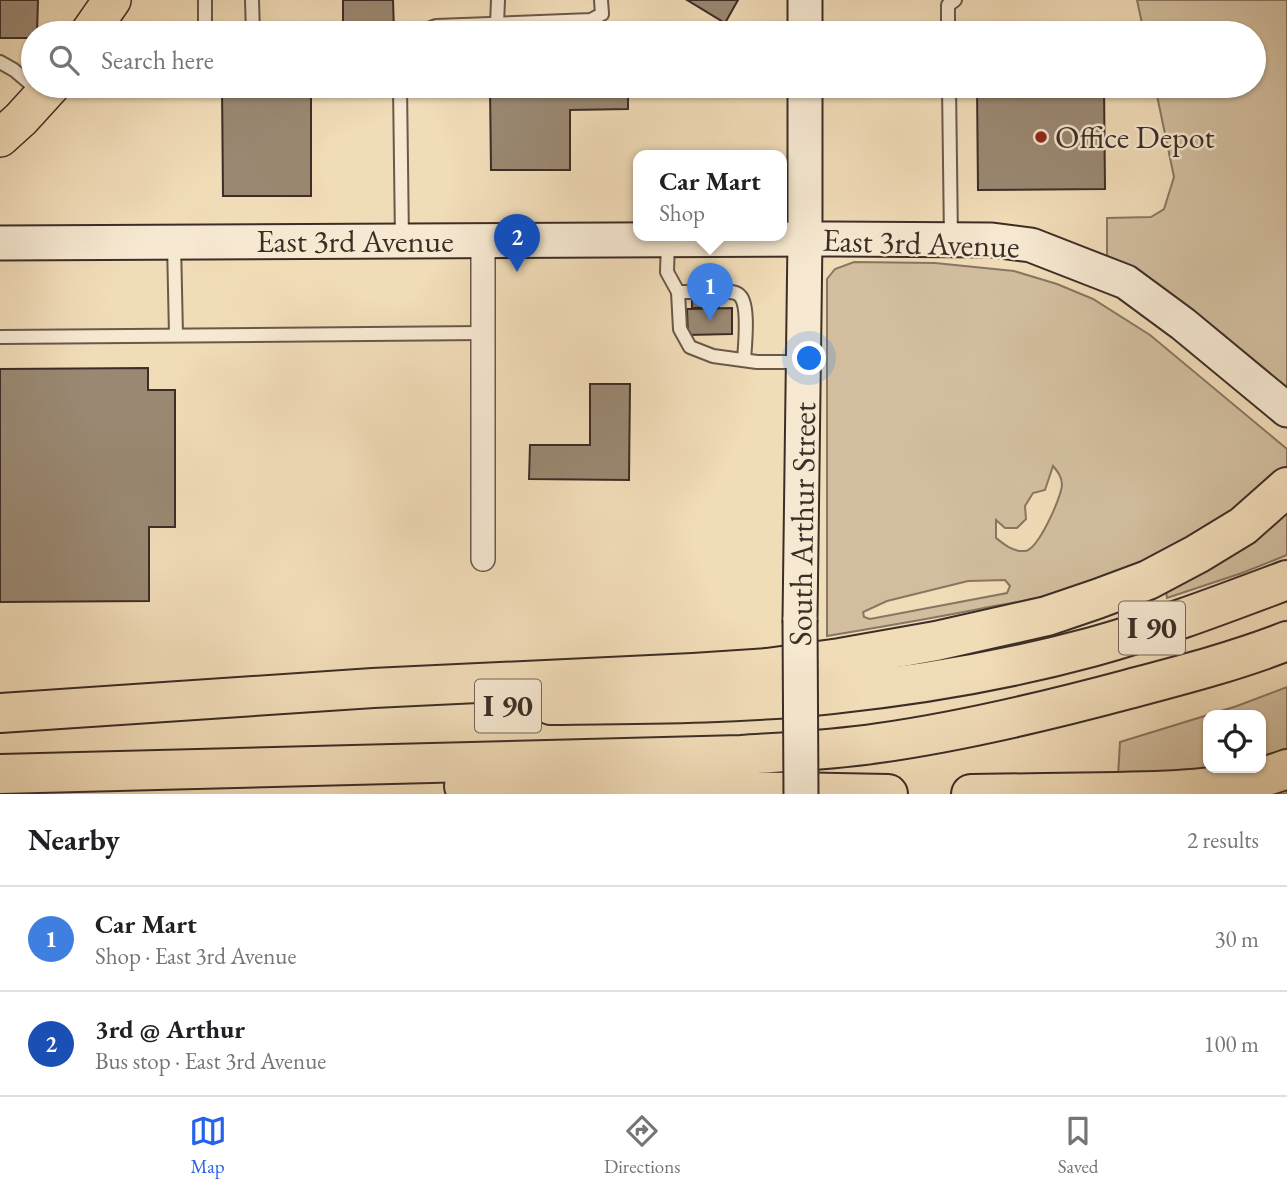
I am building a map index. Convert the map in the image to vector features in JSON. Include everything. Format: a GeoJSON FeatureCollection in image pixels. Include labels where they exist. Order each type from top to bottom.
{"type":"FeatureCollection","features":[{"type":"Feature","properties":{"kind":"highway"},"geometry":{"type":"LineString","coordinates":[[0,715],[373,688],[767,668],[936,641],[1047,616],[1148,580],[1243,526],[1287,487]]}},
{"type":"Feature","properties":{"kind":"highway","name":"I 90"},"geometry":{"type":"LineString","coordinates":[[0,715],[752,701],[832,694],[899,686],[1014,666],[1105,643],[1287,580]]}},
{"type":"Feature","properties":{"kind":"highway","name":"I 90"},"geometry":{"type":"LineString","coordinates":[[0,776],[741,755],[821,750],[955,731],[1023,717],[1195,671],[1287,641]]}},
{"type":"Feature","properties":{"kind":"highway"},"geometry":{"type":"LineString","coordinates":[[971,794],[1186,790],[1230,785],[1287,769]]}},
{"type":"Feature","properties":{"kind":"highway"},"geometry":{"type":"LineString","coordinates":[[0,776],[888,794]]}},
{"type":"Feature","properties":{"kind":"main road"},"geometry":{"type":"LineString","coordinates":[[97,21],[112,0]]}},
{"type":"Feature","properties":{"kind":"main road"},"geometry":{"type":"LineString","coordinates":[[805,0],[805,21]]}},
{"type":"Feature","properties":{"kind":"main road"},"geometry":{"type":"LineString","coordinates":[[0,138],[21,119],[34,98]]}},
{"type":"Feature","properties":{"kind":"main road","name":"South Arthur Street"},"geometry":{"type":"LineString","coordinates":[[802,794],[800,620],[805,98]]}},
{"type":"Feature","properties":{"kind":"main road","name":"East 3rd Avenue"},"geometry":{"type":"LineString","coordinates":[[787,239],[992,240],[1031,245],[1126,282],[1183,324],[1287,410]]}},
{"type":"Feature","properties":{"kind":"main road","name":"East 3rd Avenue"},"geometry":{"type":"LineString","coordinates":[[0,243],[633,240]]}},
{"type":"Feature","properties":{"kind":"street"},"geometry":{"type":"LineString","coordinates":[[483,240],[484,559]]}},
{"type":"Feature","properties":{"kind":"lane"},"geometry":{"type":"LineString","coordinates":[[205,0],[205,21]]}},
{"type":"Feature","properties":{"kind":"lane"},"geometry":{"type":"LineString","coordinates":[[252,0],[253,21]]}},
{"type":"Feature","properties":{"kind":"lane"},"geometry":{"type":"LineString","coordinates":[[497,21],[498,0]]}},
{"type":"Feature","properties":{"kind":"lane"},"geometry":{"type":"LineString","coordinates":[[568,21],[591,20],[601,14],[601,0]]}},
{"type":"Feature","properties":{"kind":"lane"},"geometry":{"type":"LineString","coordinates":[[948,21],[948,5],[956,0]]}},
{"type":"Feature","properties":{"kind":"lane"},"geometry":{"type":"LineString","coordinates":[[0,62],[21,75]]}},
{"type":"Feature","properties":{"kind":"lane"},"geometry":{"type":"LineString","coordinates":[[401,98],[402,241]]}},
{"type":"Feature","properties":{"kind":"lane"},"geometry":{"type":"LineString","coordinates":[[949,98],[951,240]]}},
{"type":"Feature","properties":{"kind":"lane"},"geometry":{"type":"LineString","coordinates":[[668,241],[667,272],[678,292],[680,329],[690,347],[713,356],[757,362],[804,362]]}},
{"type":"Feature","properties":{"kind":"lane"},"geometry":{"type":"LineString","coordinates":[[174,242],[176,335]]}},
{"type":"Feature","properties":{"kind":"lane"},"geometry":{"type":"LineString","coordinates":[[678,292],[692,292]]}},
{"type":"Feature","properties":{"kind":"lane"},"geometry":{"type":"LineString","coordinates":[[719,292],[734,292],[741,297],[745,312],[744,360]]}},
{"type":"Feature","properties":{"kind":"lane"},"geometry":{"type":"LineString","coordinates":[[0,337],[483,333]]}},
{"type":"Feature","properties":{"kind":"shaded area"},"geometry":{"type":"Polygon","coordinates":[[[1137,0],[1287,0],[1287,387],[1169,297],[1107,259],[1107,218],[1151,217],[1164,209],[1174,177],[1158,98],[1266,98],[1266,21],[1141,21],[1137,0]]]}},
{"type":"Feature","properties":{"kind":"shaded area"},"geometry":{"type":"Polygon","coordinates":[[[854,262],[935,263],[1014,271],[1057,284],[1093,299],[1150,335],[1287,449],[1287,467],[1233,512],[1203,531],[1108,576],[1035,598],[827,636],[827,279],[835,269],[854,262]],[[1053,466],[1045,490],[1033,493],[1025,506],[1026,519],[1017,528],[1005,528],[996,520],[996,538],[1009,548],[1025,551],[1030,548],[1048,522],[1062,485],[1053,466]],[[1005,580],[968,581],[887,601],[863,612],[864,617],[870,619],[1007,593],[1010,586],[1005,580]]]}},
{"type":"Feature","properties":{"kind":"shaded area"},"geometry":{"type":"Polygon","coordinates":[[[1287,511],[1287,555],[1167,598],[1166,591],[1287,511]]]}},
{"type":"Feature","properties":{"kind":"shaded area"},"geometry":{"type":"Polygon","coordinates":[[[1287,687],[1287,794],[1117,794],[1120,742],[1203,716],[1203,773],[1266,773],[1266,710],[1224,710],[1287,687]]]}},
{"type":"Feature","properties":{"kind":"building"},"geometry":{"type":"Polygon","coordinates":[[[0,0],[38,0],[37,21],[21,21],[21,38],[0,38],[0,0]]]}},
{"type":"Feature","properties":{"kind":"building"},"geometry":{"type":"Polygon","coordinates":[[[343,0],[393,0],[394,21],[343,21],[343,0]]]}},
{"type":"Feature","properties":{"kind":"building"},"geometry":{"type":"Polygon","coordinates":[[[687,0],[738,0],[726,21],[687,0]]]}},
{"type":"Feature","properties":{"kind":"building"},"geometry":{"type":"Polygon","coordinates":[[[222,98],[311,98],[311,196],[223,196],[222,98]]]}},
{"type":"Feature","properties":{"kind":"building"},"geometry":{"type":"Polygon","coordinates":[[[490,98],[628,98],[628,109],[570,110],[570,170],[491,170],[490,98]]]}},
{"type":"Feature","properties":{"kind":"building","name":"Office Depot"},"geometry":{"type":"Polygon","coordinates":[[[977,98],[1104,98],[1105,189],[978,190],[977,98]]]}},
{"type":"Feature","properties":{"kind":"building"},"geometry":{"type":"Polygon","coordinates":[[[719,275],[719,308],[692,308],[692,276],[719,275]]]}},
{"type":"Feature","properties":{"kind":"building"},"geometry":{"type":"Polygon","coordinates":[[[732,308],[732,334],[688,335],[687,309],[732,308]]]}},
{"type":"Feature","properties":{"kind":"building"},"geometry":{"type":"Polygon","coordinates":[[[148,368],[148,390],[175,390],[175,527],[149,527],[149,601],[0,602],[0,369],[148,368]]]}},
{"type":"Feature","properties":{"kind":"building"},"geometry":{"type":"Polygon","coordinates":[[[590,384],[630,384],[629,480],[529,479],[530,445],[590,445],[590,384]]]}},
{"type":"Feature","properties":{"kind":"place","name":"Office Depot"},"geometry":{"type":"Point","coordinates":[1041,137]}},
{"type":"Feature","properties":{"kind":"place","name":"3rd @ Arthur"},"geometry":{"type":"Point","coordinates":[517,272]}},
{"type":"Feature","properties":{"kind":"place","name":"Car Mart"},"geometry":{"type":"Point","coordinates":[710,321]}}]}
